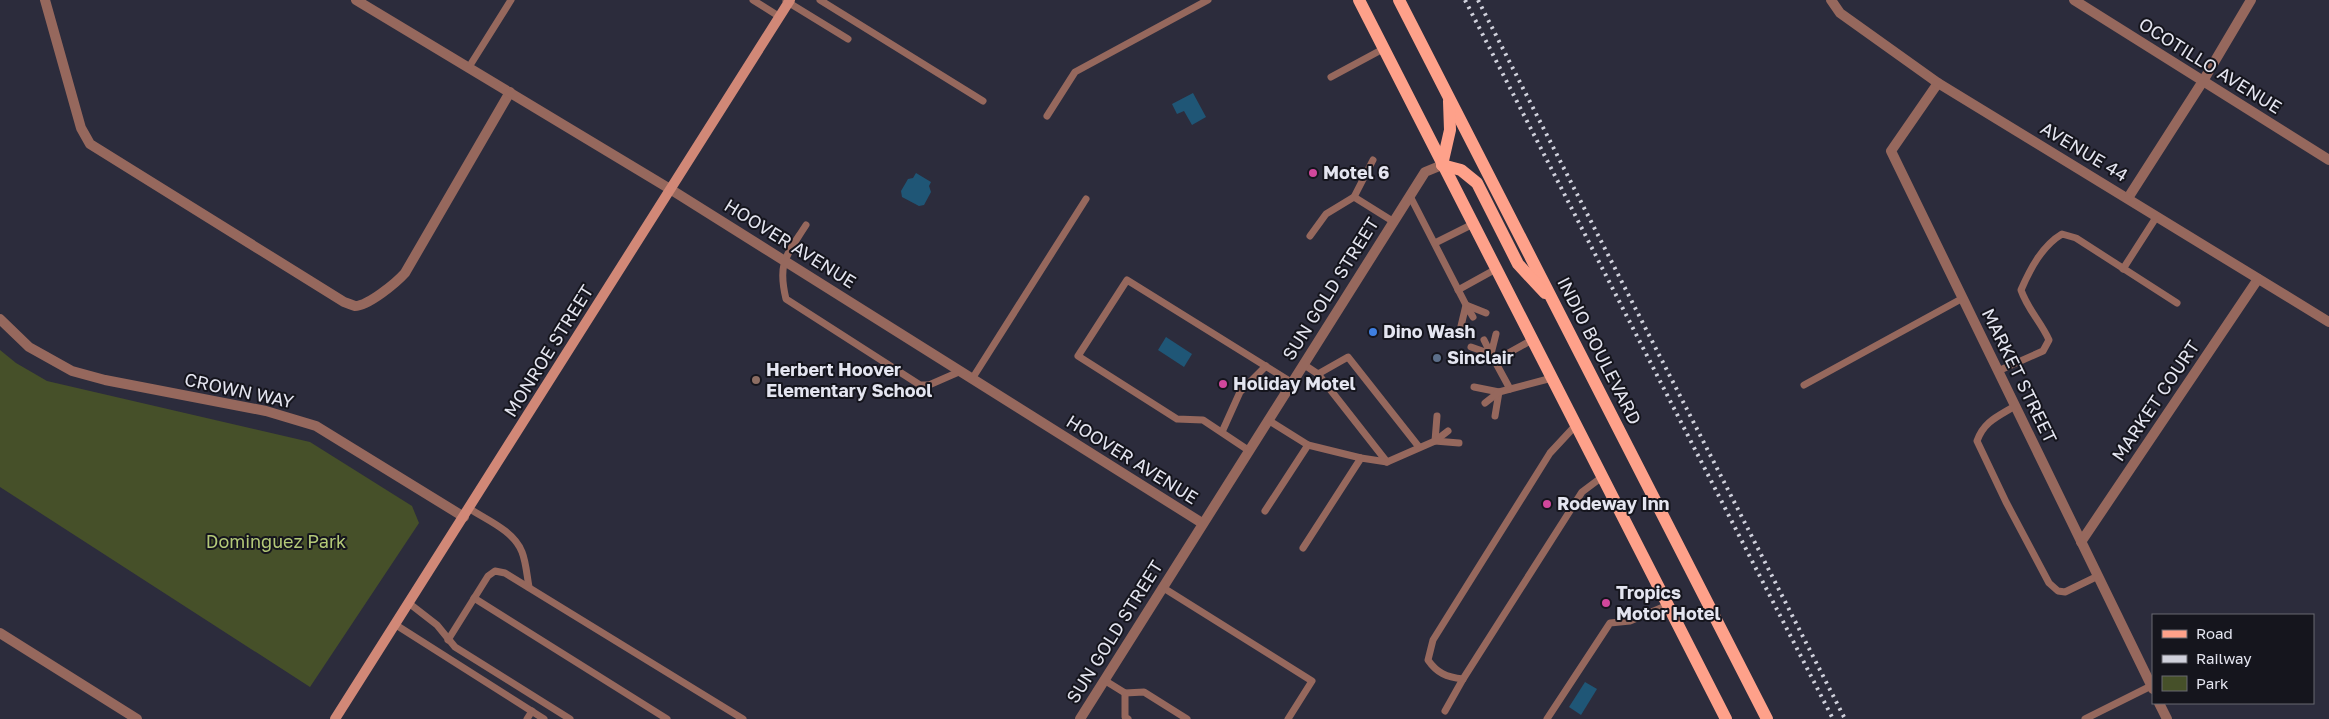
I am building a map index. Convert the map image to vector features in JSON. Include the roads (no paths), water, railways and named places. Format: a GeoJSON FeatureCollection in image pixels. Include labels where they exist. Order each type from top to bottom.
{"type":"FeatureCollection","features":[{"type":"Feature","properties":{"kind":"main road"},"geometry":{"type":"LineString","coordinates":[[1359,0],[1726,719]]}},
{"type":"Feature","properties":{"kind":"main road","name":"INDIO BOULEVARD"},"geometry":{"type":"LineString","coordinates":[[1399,0],[1767,719]]}},
{"type":"Feature","properties":{"kind":"main road","name":"MONROE STREET"},"geometry":{"type":"LineString","coordinates":[[335,719],[410,604],[780,17],[788,1]]}},
{"type":"Feature","properties":{"kind":"main road"},"geometry":{"type":"LineString","coordinates":[[1442,165],[1450,130],[1448,96]]}},
{"type":"Feature","properties":{"kind":"main road"},"geometry":{"type":"LineString","coordinates":[[1442,165],[1461,170],[1477,183],[1518,264],[1554,303]]}},
{"type":"Feature","properties":{"kind":"street"},"geometry":{"type":"LineString","coordinates":[[45,0],[81,128],[90,144],[336,297],[354,306],[362,305],[397,282],[405,273],[510,92]]}},
{"type":"Feature","properties":{"kind":"street","name":"HOOVER AVENUE"},"geometry":{"type":"LineString","coordinates":[[356,0],[670,189],[1202,523]]}},
{"type":"Feature","properties":{"kind":"street","name":"AVENUE 44"},"geometry":{"type":"LineString","coordinates":[[1831,0],[1840,13],[1938,83],[2329,322]]}},
{"type":"Feature","properties":{"kind":"street","name":"OCOTILLO AVENUE"},"geometry":{"type":"LineString","coordinates":[[2074,0],[2329,160]]}},
{"type":"Feature","properties":{"kind":"street"},"geometry":{"type":"LineString","coordinates":[[2128,198],[2203,82],[2251,0]]}},
{"type":"Feature","properties":{"kind":"street","name":"MARKET STREET"},"geometry":{"type":"LineString","coordinates":[[1938,83],[1891,151],[2152,688]]}},
{"type":"Feature","properties":{"kind":"street","name":"SUN GOLD STREET"},"geometry":{"type":"LineString","coordinates":[[1080,719],[1425,172],[1442,165]]}},
{"type":"Feature","properties":{"kind":"street","name":"MARKET COURT"},"geometry":{"type":"LineString","coordinates":[[2081,542],[2258,279]]}},
{"type":"Feature","properties":{"kind":"street","name":"CROWN WAY"},"geometry":{"type":"LineString","coordinates":[[0,319],[29,347],[72,371],[105,380],[266,411],[316,426],[467,513]]}},
{"type":"Feature","properties":{"kind":"street"},"geometry":{"type":"LineString","coordinates":[[0,633],[137,719]]}},
{"type":"Feature","properties":{"kind":"street"},"geometry":{"type":"LineString","coordinates":[[2160,704],[2167,719]]}},
{"type":"Feature","properties":{"kind":"lane"},"geometry":{"type":"LineString","coordinates":[[469,67],[511,0]]}},
{"type":"Feature","properties":{"kind":"lane"},"geometry":{"type":"LineString","coordinates":[[753,0],[780,17]]}},
{"type":"Feature","properties":{"kind":"lane"},"geometry":{"type":"LineString","coordinates":[[820,0],[983,101]]}},
{"type":"Feature","properties":{"kind":"lane"},"geometry":{"type":"LineString","coordinates":[[1047,116],[1075,72],[1208,0]]}},
{"type":"Feature","properties":{"kind":"lane"},"geometry":{"type":"LineString","coordinates":[[788,1],[848,39]]}},
{"type":"Feature","properties":{"kind":"lane"},"geometry":{"type":"LineString","coordinates":[[1331,77],[1383,49]]}},
{"type":"Feature","properties":{"kind":"lane"},"geometry":{"type":"LineString","coordinates":[[1310,236],[1326,214],[1354,197],[1373,160]]}},
{"type":"Feature","properties":{"kind":"lane"},"geometry":{"type":"LineString","coordinates":[[1410,196],[1473,317]]}},
{"type":"Feature","properties":{"kind":"lane"},"geometry":{"type":"LineString","coordinates":[[1354,197],[1394,222]]}},
{"type":"Feature","properties":{"kind":"lane"},"geometry":{"type":"LineString","coordinates":[[972,378],[1086,199]]}},
{"type":"Feature","properties":{"kind":"lane"},"geometry":{"type":"LineString","coordinates":[[2123,269],[2157,216]]}},
{"type":"Feature","properties":{"kind":"lane"},"geometry":{"type":"LineString","coordinates":[[1434,243],[1473,224]]}},
{"type":"Feature","properties":{"kind":"lane"},"geometry":{"type":"LineString","coordinates":[[806,225],[784,260],[781,278],[786,299],[920,385],[930,385],[961,371]]}},
{"type":"Feature","properties":{"kind":"lane"},"geometry":{"type":"LineString","coordinates":[[1998,371],[2044,351],[2049,340],[2045,331],[2027,306],[2022,290],[2029,273],[2050,241],[2062,234],[2076,238],[2178,303]]}},
{"type":"Feature","properties":{"kind":"lane"},"geometry":{"type":"LineString","coordinates":[[1458,290],[1496,269]]}},
{"type":"Feature","properties":{"kind":"lane"},"geometry":{"type":"LineString","coordinates":[[1248,450],[1203,420],[1177,419],[1078,356],[1127,280],[1292,382]]}},
{"type":"Feature","properties":{"kind":"lane"},"geometry":{"type":"LineString","coordinates":[[1804,385],[1963,298]]}},
{"type":"Feature","properties":{"kind":"lane"},"geometry":{"type":"LineString","coordinates":[[1466,305],[1486,313]]}},
{"type":"Feature","properties":{"kind":"lane"},"geometry":{"type":"LineString","coordinates":[[1461,326],[1466,305]]}},
{"type":"Feature","properties":{"kind":"lane"},"geometry":{"type":"LineString","coordinates":[[1493,358],[1496,334]]}},
{"type":"Feature","properties":{"kind":"lane"},"geometry":{"type":"LineString","coordinates":[[1484,340],[1510,389]]}},
{"type":"Feature","properties":{"kind":"lane"},"geometry":{"type":"LineString","coordinates":[[1493,358],[1532,340]]}},
{"type":"Feature","properties":{"kind":"lane"},"geometry":{"type":"LineString","coordinates":[[1471,347],[1493,358]]}},
{"type":"Feature","properties":{"kind":"lane"},"geometry":{"type":"LineString","coordinates":[[1318,374],[1348,357],[1419,447]]}},
{"type":"Feature","properties":{"kind":"lane"},"geometry":{"type":"LineString","coordinates":[[1303,364],[1318,374],[1387,462]]}},
{"type":"Feature","properties":{"kind":"lane"},"geometry":{"type":"LineString","coordinates":[[1222,432],[1240,392],[1266,366]]}},
{"type":"Feature","properties":{"kind":"lane"},"geometry":{"type":"LineString","coordinates":[[1485,402],[1499,392],[1552,378]]}},
{"type":"Feature","properties":{"kind":"lane"},"geometry":{"type":"LineString","coordinates":[[1474,387],[1499,392]]}},
{"type":"Feature","properties":{"kind":"lane"},"geometry":{"type":"LineString","coordinates":[[1495,416],[1499,392]]}},
{"type":"Feature","properties":{"kind":"lane"},"geometry":{"type":"LineString","coordinates":[[2015,406],[1987,422],[1980,432],[1977,441],[2006,502],[2049,583],[2058,591],[2070,590],[2098,576]]}},
{"type":"Feature","properties":{"kind":"lane"},"geometry":{"type":"LineString","coordinates":[[1435,440],[1437,416]]}},
{"type":"Feature","properties":{"kind":"lane"},"geometry":{"type":"LineString","coordinates":[[1268,420],[1308,445],[1361,458],[1387,462],[1435,440],[1448,431]]}},
{"type":"Feature","properties":{"kind":"lane"},"geometry":{"type":"LineString","coordinates":[[1463,679],[1449,678],[1435,670],[1428,660],[1433,640],[1550,452],[1576,425]]}},
{"type":"Feature","properties":{"kind":"lane"},"geometry":{"type":"LineString","coordinates":[[1435,440],[1459,444]]}},
{"type":"Feature","properties":{"kind":"lane"},"geometry":{"type":"LineString","coordinates":[[1265,511],[1308,445]]}},
{"type":"Feature","properties":{"kind":"lane"},"geometry":{"type":"LineString","coordinates":[[1303,548],[1361,458]]}},
{"type":"Feature","properties":{"kind":"lane"},"geometry":{"type":"LineString","coordinates":[[1445,711],[1463,679],[1582,492],[1602,477]]}},
{"type":"Feature","properties":{"kind":"lane"},"geometry":{"type":"LineString","coordinates":[[467,513],[506,532],[515,542],[522,552],[529,587]]}},
{"type":"Feature","properties":{"kind":"lane"},"geometry":{"type":"LineString","coordinates":[[448,640],[488,576],[495,571],[505,573],[743,719]]}},
{"type":"Feature","properties":{"kind":"lane"},"geometry":{"type":"LineString","coordinates":[[1162,587],[1312,681],[1288,719]]}},
{"type":"Feature","properties":{"kind":"lane"},"geometry":{"type":"LineString","coordinates":[[474,598],[666,719]]}},
{"type":"Feature","properties":{"kind":"lane"},"geometry":{"type":"LineString","coordinates":[[410,604],[437,625],[455,647],[570,719]]}},
{"type":"Feature","properties":{"kind":"lane"},"geometry":{"type":"LineString","coordinates":[[1547,719],[1610,623],[1630,621],[1668,604]]}},
{"type":"Feature","properties":{"kind":"lane"},"geometry":{"type":"LineString","coordinates":[[396,625],[544,719]]}},
{"type":"Feature","properties":{"kind":"lane"},"geometry":{"type":"LineString","coordinates":[[1104,680],[1125,693],[1144,692],[1186,719]]}},
{"type":"Feature","properties":{"kind":"lane"},"geometry":{"type":"LineString","coordinates":[[2085,719],[2152,688]]}},
{"type":"Feature","properties":{"kind":"lane"},"geometry":{"type":"LineString","coordinates":[[1125,693],[1125,717],[1128,719]]}},
{"type":"Feature","properties":{"kind":"lane"},"geometry":{"type":"LineString","coordinates":[[527,719],[532,711]]}},
{"type":"Feature","properties":{"kind":"water"},"geometry":{"type":"Polygon","coordinates":[[[1193,93],[1206,117],[1192,125],[1184,111],[1177,114],[1172,104],[1193,93]]]}},
{"type":"Feature","properties":{"kind":"water"},"geometry":{"type":"Polygon","coordinates":[[[916,173],[931,182],[929,186],[931,192],[924,205],[919,206],[902,197],[901,191],[908,179],[913,178],[916,173]]]}},
{"type":"Feature","properties":{"kind":"water"},"geometry":{"type":"Polygon","coordinates":[[[1166,337],[1192,354],[1184,367],[1158,350],[1166,337]]]}},
{"type":"Feature","properties":{"kind":"water"},"geometry":{"type":"Polygon","coordinates":[[[1585,682],[1597,689],[1581,715],[1569,707],[1585,682]]]}},
{"type":"Feature","properties":{"kind":"railway"},"geometry":{"type":"LineString","coordinates":[[1465,0],[1833,719]]}},
{"type":"Feature","properties":{"kind":"railway"},"geometry":{"type":"LineString","coordinates":[[1478,0],[1845,719]]}},
{"type":"Feature","properties":{"kind":"place","name":"Motel 6"},"geometry":{"type":"Point","coordinates":[1313,173]}},
{"type":"Feature","properties":{"kind":"place","name":"Dino Wash"},"geometry":{"type":"Point","coordinates":[1373,332]}},
{"type":"Feature","properties":{"kind":"place","name":"Sinclair"},"geometry":{"type":"Point","coordinates":[1437,358]}},
{"type":"Feature","properties":{"kind":"place","name":"Herbert Hoover Elementary School"},"geometry":{"type":"Point","coordinates":[756,380]}},
{"type":"Feature","properties":{"kind":"place","name":"Holiday Motel"},"geometry":{"type":"Point","coordinates":[1223,384]}},
{"type":"Feature","properties":{"kind":"place","name":"Rodeway Inn"},"geometry":{"type":"Point","coordinates":[1547,504]}},
{"type":"Feature","properties":{"kind":"place","name":"Tropics Motor Hotel"},"geometry":{"type":"Point","coordinates":[1606,603]}},
{"type":"Feature","properties":{"kind":"park label","name":"Dominguez Park"},"geometry":{"type":"Point","coordinates":[276,542]}}]}
